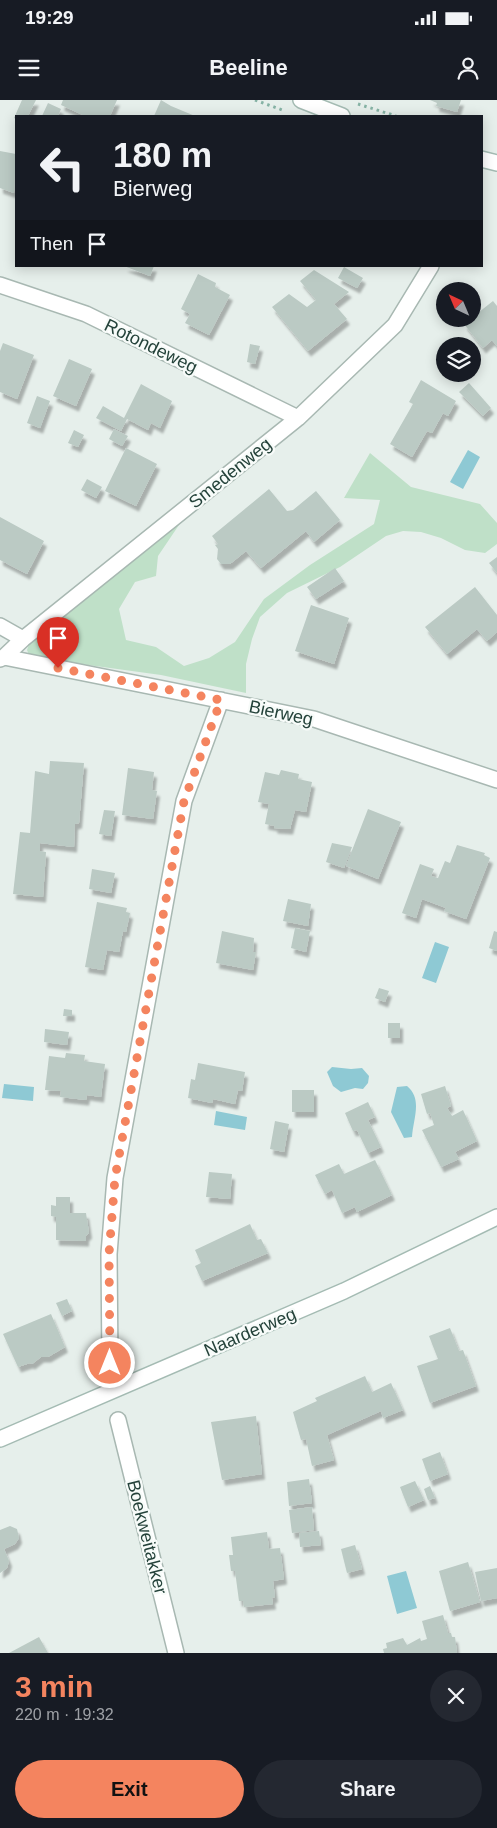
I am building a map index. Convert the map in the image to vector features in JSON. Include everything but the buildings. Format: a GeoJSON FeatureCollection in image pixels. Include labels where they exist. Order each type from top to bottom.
{"type":"FeatureCollection","features":[{"type":"Feature","properties":{"kind":"street"},"geometry":{"type":"LineString","coordinates":[[301,100],[339,115]]}},
{"type":"Feature","properties":{"kind":"street","name":"Smedenweg"},"geometry":{"type":"LineString","coordinates":[[2,658],[23,639],[298,418],[395,325],[430,267]]}},
{"type":"Feature","properties":{"kind":"street","name":"Rotondeweg"},"geometry":{"type":"LineString","coordinates":[[0,285],[86,314],[298,418]]}},
{"type":"Feature","properties":{"kind":"street"},"geometry":{"type":"LineString","coordinates":[[0,626],[23,639]]}},
{"type":"Feature","properties":{"kind":"street","name":"Bierweg"},"geometry":{"type":"LineString","coordinates":[[2,658],[314,719],[497,780]]}},
{"type":"Feature","properties":{"kind":"street"},"geometry":{"type":"LineString","coordinates":[[110,1363],[109,1254],[115,1178],[184,801],[221,700]]}},
{"type":"Feature","properties":{"kind":"street","name":"Naarderweg"},"geometry":{"type":"LineString","coordinates":[[0,1439],[344,1291],[497,1217]]}},
{"type":"Feature","properties":{"kind":"street","name":"Boekweitakker"},"geometry":{"type":"LineString","coordinates":[[118,1420],[176,1653]]}},
{"type":"Feature","properties":{"kind":"path"},"geometry":{"type":"LineString","coordinates":[[255,100],[289,113]]}},
{"type":"Feature","properties":{"kind":"path"},"geometry":{"type":"LineString","coordinates":[[356,103],[393,115]]}},
{"type":"Feature","properties":{"kind":"green space"},"geometry":{"type":"Polygon","coordinates":[[[370,453],[411,487],[480,504],[497,523],[497,544],[485,553],[465,550],[441,538],[421,532],[403,531],[386,536],[340,567],[287,593],[260,617],[246,664],[246,693],[161,675],[30,657],[27,650],[30,641],[57,617],[181,522],[158,556],[156,576],[135,582],[119,609],[126,640],[156,647],[184,666],[209,658],[235,642],[264,599],[310,565],[374,524],[380,500],[344,498],[370,453]]]}},
{"type":"Feature","properties":{"kind":"water"},"geometry":{"type":"Polygon","coordinates":[[[468,450],[480,457],[463,489],[450,482],[468,450]]]}},
{"type":"Feature","properties":{"kind":"water"},"geometry":{"type":"Polygon","coordinates":[[[435,942],[449,947],[436,983],[422,978],[435,942]]]}},
{"type":"Feature","properties":{"kind":"water"},"geometry":{"type":"Polygon","coordinates":[[[332,1067],[362,1068],[369,1076],[368,1083],[363,1089],[355,1088],[341,1092],[333,1086],[327,1072],[332,1067]]]}},
{"type":"Feature","properties":{"kind":"water"},"geometry":{"type":"Polygon","coordinates":[[[4,1084],[34,1087],[33,1101],[2,1098],[4,1084]]]}},
{"type":"Feature","properties":{"kind":"water"},"geometry":{"type":"Polygon","coordinates":[[[407,1086],[415,1097],[416,1110],[412,1137],[404,1138],[391,1112],[397,1087],[407,1086]]]}},
{"type":"Feature","properties":{"kind":"water"},"geometry":{"type":"Polygon","coordinates":[[[216,1111],[247,1117],[245,1130],[214,1125],[216,1111]]]}},
{"type":"Feature","properties":{"kind":"water"},"geometry":{"type":"Polygon","coordinates":[[[406,1571],[417,1608],[397,1614],[387,1576],[406,1571]]]}},
{"type":"Feature","properties":{"kind":"route"},"geometry":{"type":"LineString","coordinates":[[58,668],[221,700],[184,801],[115,1178],[109,1254],[110,1363]]}}]}
